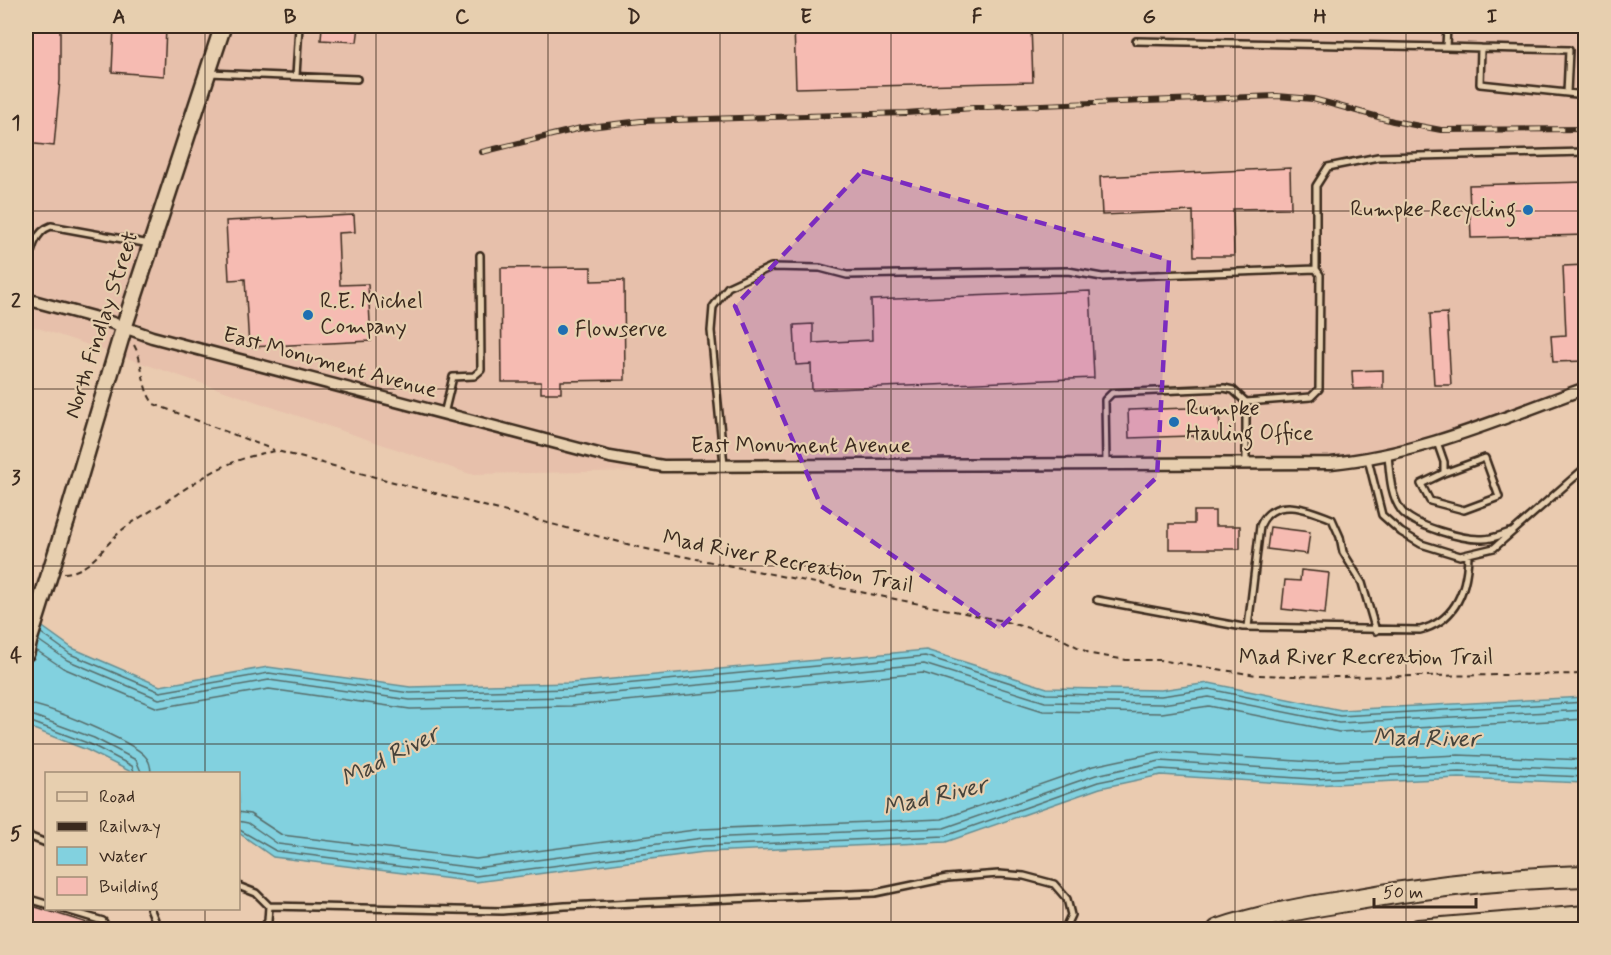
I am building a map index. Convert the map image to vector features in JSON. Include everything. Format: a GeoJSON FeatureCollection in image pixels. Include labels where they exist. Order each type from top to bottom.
{"type":"FeatureCollection","features":[{"type":"Feature","properties":{"kind":"highway"},"geometry":{"type":"LineString","coordinates":[[1218,930],[1315,906],[1425,887],[1516,878],[1586,876]]}},
{"type":"Feature","properties":{"kind":"highway"},"geometry":{"type":"LineString","coordinates":[[1418,930],[1586,916]]}},
{"type":"Feature","properties":{"kind":"main road","name":"North Findlay Street"},"geometry":{"type":"LineString","coordinates":[[27,646],[124,327],[223,26]]}},
{"type":"Feature","properties":{"kind":"street","name":"East Monument Avenue"},"geometry":{"type":"LineString","coordinates":[[26,299],[610,458],[663,465],[724,467],[1330,463],[1368,459],[1437,442],[1586,388]]}},
{"type":"Feature","properties":{"kind":"lane"},"geometry":{"type":"LineString","coordinates":[[296,76],[299,26]]}},
{"type":"Feature","properties":{"kind":"lane"},"geometry":{"type":"LineString","coordinates":[[1446,47],[1447,26]]}},
{"type":"Feature","properties":{"kind":"lane"},"geometry":{"type":"LineString","coordinates":[[1136,41],[1569,50],[1567,93]]}},
{"type":"Feature","properties":{"kind":"lane"},"geometry":{"type":"LineString","coordinates":[[1481,48],[1480,84],[1586,95]]}},
{"type":"Feature","properties":{"kind":"lane"},"geometry":{"type":"LineString","coordinates":[[207,73],[357,79]]}},
{"type":"Feature","properties":{"kind":"lane"},"geometry":{"type":"LineString","coordinates":[[1106,464],[1105,400],[1112,393],[1224,388],[1233,390],[1246,402],[1311,397],[1319,389],[1320,275],[1316,269],[1316,186],[1328,167],[1378,157],[1586,152]]}},
{"type":"Feature","properties":{"kind":"lane"},"geometry":{"type":"LineString","coordinates":[[26,278],[36,236],[42,229],[51,226],[151,245]]}},
{"type":"Feature","properties":{"kind":"lane"},"geometry":{"type":"LineString","coordinates":[[444,414],[453,377],[474,376],[481,370],[480,255]]}},
{"type":"Feature","properties":{"kind":"lane"},"geometry":{"type":"LineString","coordinates":[[724,467],[711,331],[713,307],[728,286],[771,267],[820,268],[846,276],[1068,271],[1102,277],[1316,269]]}},
{"type":"Feature","properties":{"kind":"lane"},"geometry":{"type":"LineString","coordinates":[[1246,402],[1246,463]]}},
{"type":"Feature","properties":{"kind":"lane"},"geometry":{"type":"LineString","coordinates":[[1437,442],[1444,462],[1444,472]]}},
{"type":"Feature","properties":{"kind":"lane"},"geometry":{"type":"LineString","coordinates":[[1388,455],[1393,494],[1401,512],[1421,524],[1469,539],[1486,539],[1512,531]]}},
{"type":"Feature","properties":{"kind":"lane"},"geometry":{"type":"LineString","coordinates":[[1485,458],[1499,497],[1464,510],[1430,501],[1421,484],[1444,472],[1485,458]]}},
{"type":"Feature","properties":{"kind":"lane"},"geometry":{"type":"LineString","coordinates":[[1368,459],[1382,515],[1401,532],[1421,544],[1460,556],[1494,548],[1586,467]]}},
{"type":"Feature","properties":{"kind":"lane"},"geometry":{"type":"LineString","coordinates":[[1248,627],[1260,526],[1265,514],[1274,508],[1304,508],[1332,519],[1340,537],[1343,552],[1362,583],[1376,630]]}},
{"type":"Feature","properties":{"kind":"lane"},"geometry":{"type":"LineString","coordinates":[[1097,600],[1248,627],[1420,630],[1441,622],[1456,606],[1467,572],[1468,555]]}},
{"type":"Feature","properties":{"kind":"lane"},"geometry":{"type":"LineString","coordinates":[[26,835],[45,843]]}},
{"type":"Feature","properties":{"kind":"lane"},"geometry":{"type":"LineString","coordinates":[[240,887],[256,893],[269,906],[502,912],[565,906],[875,892],[947,878],[999,874],[1024,876],[1054,884],[1067,899],[1071,915],[1064,930]]}},
{"type":"Feature","properties":{"kind":"lane"},"geometry":{"type":"LineString","coordinates":[[26,898],[45,904]]}},
{"type":"Feature","properties":{"kind":"lane"},"geometry":{"type":"LineString","coordinates":[[261,930],[268,921],[269,906]]}},
{"type":"Feature","properties":{"kind":"lane"},"geometry":{"type":"LineString","coordinates":[[64,910],[104,921],[108,930]]}},
{"type":"Feature","properties":{"kind":"lane"},"geometry":{"type":"LineString","coordinates":[[150,910],[159,930]]}},
{"type":"Feature","properties":{"kind":"path"},"geometry":{"type":"LineString","coordinates":[[124,327],[141,358],[145,394],[154,404],[277,451]]}},
{"type":"Feature","properties":{"kind":"path","name":"Mad River Recreation Trail"},"geometry":{"type":"LineString","coordinates":[[60,574],[71,573],[95,560],[122,530],[220,466],[250,454],[277,451],[642,548],[999,620],[1054,635],[1091,654],[1126,660],[1159,660],[1256,675],[1334,677],[1586,674]]}},
{"type":"Feature","properties":{"kind":"path"},"geometry":{"type":"LineString","coordinates":[[26,576],[37,575]]}},
{"type":"Feature","properties":{"kind":"highlighted area"},"geometry":{"type":"Polygon","coordinates":[[[862,171],[1169,260],[1157,477],[999,629],[821,506],[735,306],[862,171]]]}},
{"type":"Feature","properties":{"kind":"shaded area"},"geometry":{"type":"Polygon","coordinates":[[[26,26],[1585,26],[1585,385],[1376,458],[470,474],[26,324],[26,26]]]}},
{"type":"Feature","properties":{"kind":"water","name":"Mad River"},"geometry":{"type":"Polygon","coordinates":[[[26,615],[72,648],[160,686],[268,667],[410,687],[570,683],[926,650],[1047,688],[1161,690],[1209,683],[1341,710],[1585,697],[1585,783],[1459,778],[1313,785],[1161,775],[1100,788],[946,842],[704,852],[476,882],[273,857],[240,834],[240,772],[131,772],[87,750],[26,726],[26,615]]]}},
{"type":"Feature","properties":{"kind":"building"},"geometry":{"type":"Polygon","coordinates":[[[26,26],[60,26],[60,80],[54,146],[26,143],[26,26]]]}},
{"type":"Feature","properties":{"kind":"building"},"geometry":{"type":"Polygon","coordinates":[[[114,26],[166,27],[164,76],[112,72],[114,26]]]}},
{"type":"Feature","properties":{"kind":"building"},"geometry":{"type":"Polygon","coordinates":[[[322,26],[359,26],[357,42],[321,40],[322,26]]]}},
{"type":"Feature","properties":{"kind":"building"},"geometry":{"type":"Polygon","coordinates":[[[794,26],[1031,26],[1033,82],[796,88],[794,26]]]}},
{"type":"Feature","properties":{"kind":"building"},"geometry":{"type":"Polygon","coordinates":[[[1290,168],[1291,208],[1233,209],[1234,256],[1194,256],[1193,211],[1102,215],[1100,177],[1290,168]]]}},
{"type":"Feature","properties":{"kind":"building","name":"Rumpke Recycling"},"geometry":{"type":"Polygon","coordinates":[[[1586,182],[1586,235],[1471,238],[1469,185],[1586,182]]]}},
{"type":"Feature","properties":{"kind":"building"},"geometry":{"type":"Polygon","coordinates":[[[354,215],[355,232],[338,233],[340,285],[368,284],[371,341],[249,347],[245,279],[229,280],[226,221],[354,215]]]}},
{"type":"Feature","properties":{"kind":"building"},"geometry":{"type":"Polygon","coordinates":[[[1586,265],[1586,361],[1553,362],[1551,336],[1566,335],[1563,266],[1586,265]]]}},
{"type":"Feature","properties":{"kind":"building","name":"Flowserve"},"geometry":{"type":"Polygon","coordinates":[[[591,267],[591,281],[624,280],[625,380],[561,381],[561,393],[541,393],[541,382],[502,382],[501,268],[591,267]]]}},
{"type":"Feature","properties":{"kind":"building"},"geometry":{"type":"Polygon","coordinates":[[[1090,291],[1094,378],[812,390],[811,364],[796,365],[794,325],[813,324],[813,343],[872,340],[871,300],[1090,291]]]}},
{"type":"Feature","properties":{"kind":"building"},"geometry":{"type":"Polygon","coordinates":[[[1447,313],[1451,385],[1434,385],[1430,314],[1447,313]]]}},
{"type":"Feature","properties":{"kind":"building"},"geometry":{"type":"Polygon","coordinates":[[[1383,370],[1383,388],[1353,389],[1352,371],[1383,370]]]}},
{"type":"Feature","properties":{"kind":"building","name":"Rumpke Hauling Office"},"geometry":{"type":"Polygon","coordinates":[[[1219,407],[1220,435],[1129,438],[1128,410],[1219,407]]]}},
{"type":"Feature","properties":{"kind":"building"},"geometry":{"type":"Polygon","coordinates":[[[1194,511],[1215,511],[1215,526],[1240,526],[1240,549],[1169,549],[1169,524],[1194,524],[1194,511]]]}},
{"type":"Feature","properties":{"kind":"building"},"geometry":{"type":"Polygon","coordinates":[[[1270,527],[1310,532],[1307,554],[1267,549],[1270,527]]]}},
{"type":"Feature","properties":{"kind":"building"},"geometry":{"type":"Polygon","coordinates":[[[1301,570],[1329,573],[1325,614],[1282,609],[1285,580],[1300,581],[1301,570]]]}},
{"type":"Feature","properties":{"kind":"building"},"geometry":{"type":"Polygon","coordinates":[[[26,904],[100,927],[99,930],[26,930],[26,904]]]}},
{"type":"Feature","properties":{"kind":"railway"},"geometry":{"type":"LineString","coordinates":[[482,152],[581,128],[641,121],[906,113],[987,107],[1277,96],[1313,99],[1393,121],[1441,130],[1586,129]]}},
{"type":"Feature","properties":{"kind":"place","name":"Rumpke Recycling"},"geometry":{"type":"Point","coordinates":[1528,210]}},
{"type":"Feature","properties":{"kind":"place","name":"R.E. Michel Company"},"geometry":{"type":"Point","coordinates":[308,315]}},
{"type":"Feature","properties":{"kind":"place","name":"Flowserve"},"geometry":{"type":"Point","coordinates":[563,330]}},
{"type":"Feature","properties":{"kind":"place","name":"Rumpke Hauling Office"},"geometry":{"type":"Point","coordinates":[1174,422]}}]}
